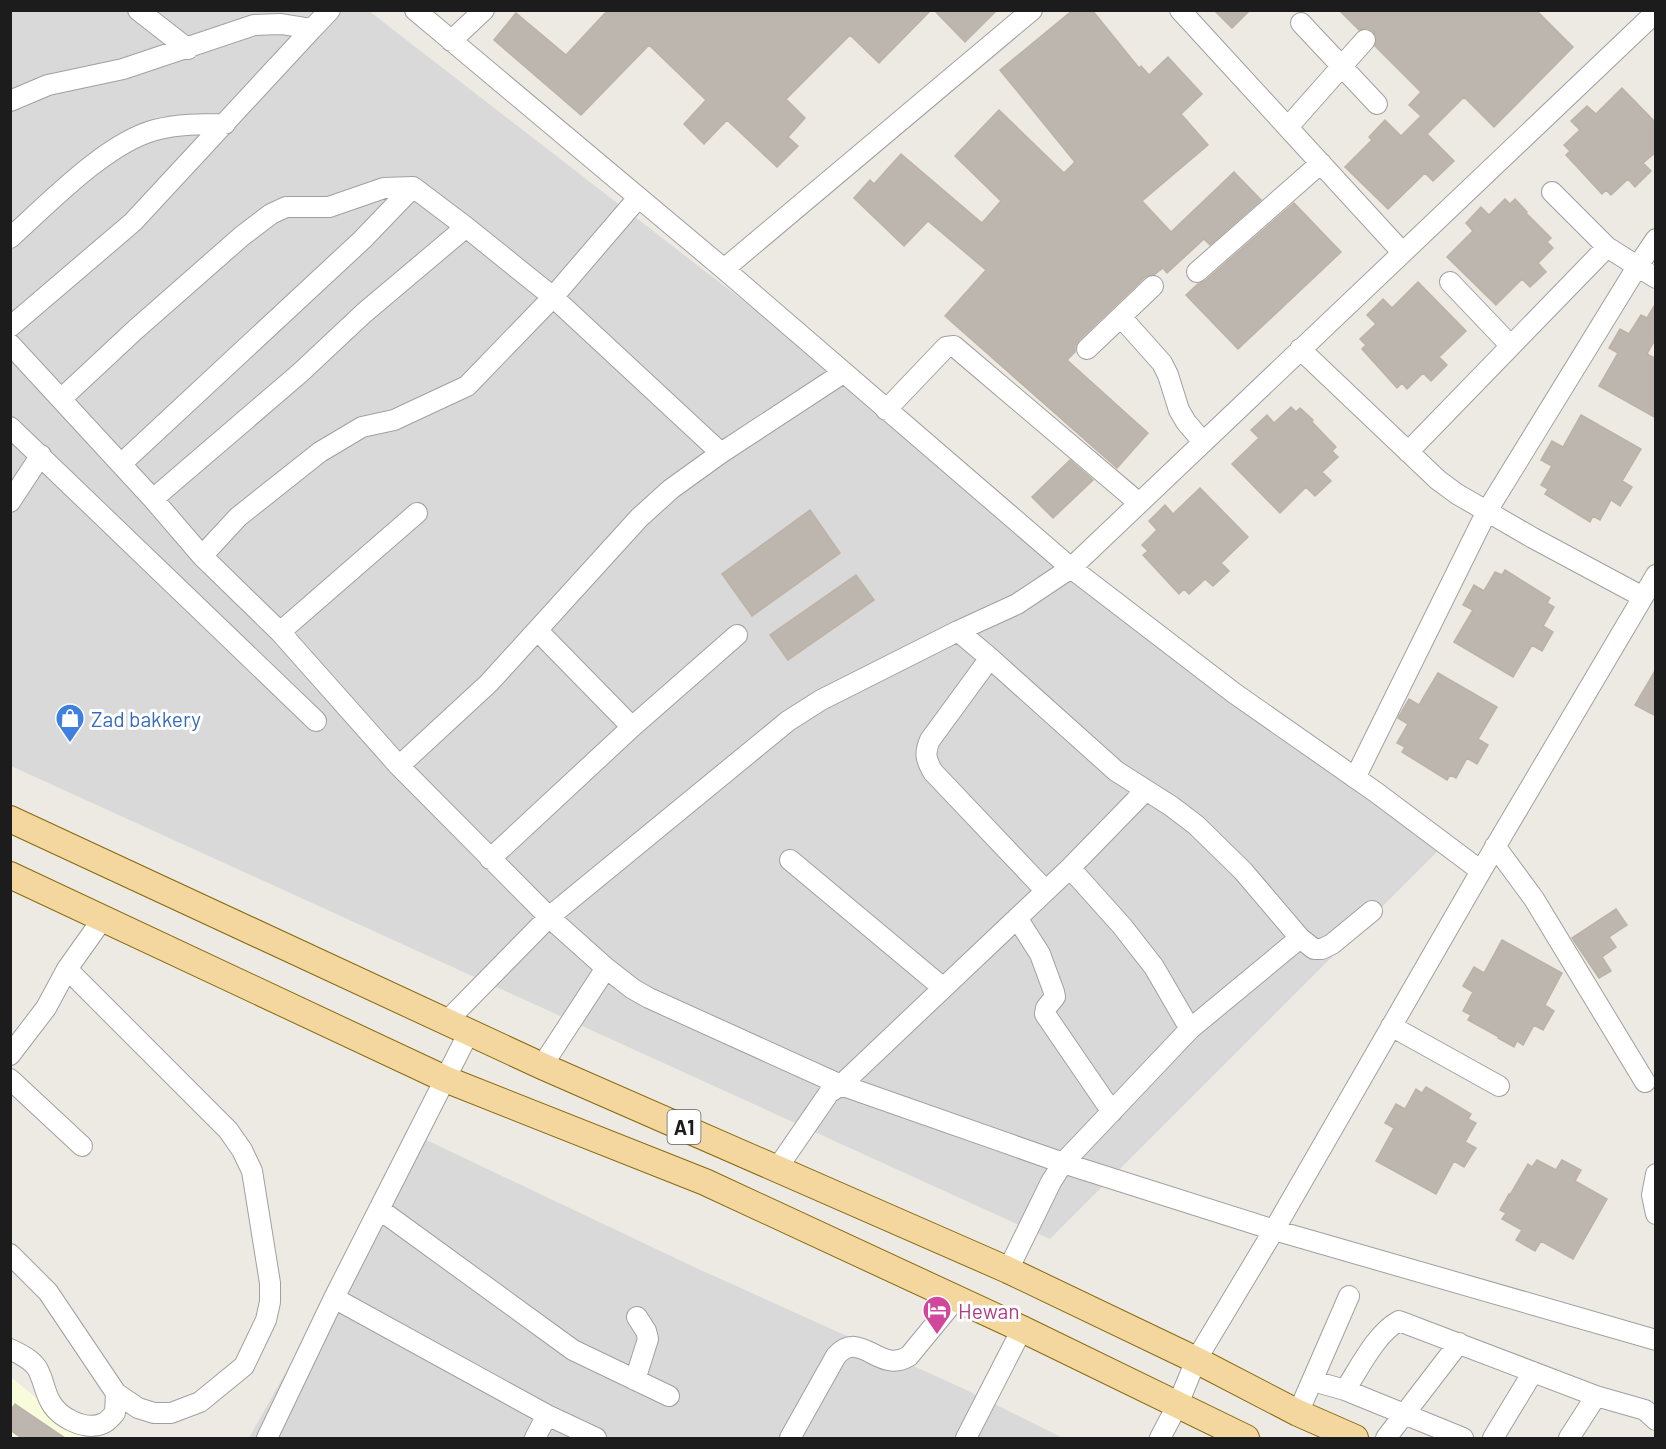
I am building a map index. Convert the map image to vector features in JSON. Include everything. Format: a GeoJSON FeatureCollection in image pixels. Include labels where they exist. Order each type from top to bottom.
{"type":"FeatureCollection","features":[{"type":"Feature","properties":{"kind":"main road","name":"A1"},"geometry":{"type":"LineString","coordinates":[[10,819],[542,1066],[778,1167],[1008,1270],[1196,1360],[1298,1413],[1355,1438]]}},
{"type":"Feature","properties":{"kind":"main road","name":"A1"},"geometry":{"type":"LineString","coordinates":[[10,875],[104,917],[445,1079],[705,1182],[955,1300],[1022,1329],[1246,1438]]}},
{"type":"Feature","properties":{"kind":"street"},"geometry":{"type":"LineString","coordinates":[[138,10],[188,48]]}},
{"type":"Feature","properties":{"kind":"street"},"geometry":{"type":"LineString","coordinates":[[10,327],[133,222],[330,10]]}},
{"type":"Feature","properties":{"kind":"street"},"geometry":{"type":"LineString","coordinates":[[415,10],[724,269],[843,374],[1071,568],[1234,693],[1481,871]]}},
{"type":"Feature","properties":{"kind":"street"},"geometry":{"type":"LineString","coordinates":[[451,41],[484,10]]}},
{"type":"Feature","properties":{"kind":"street"},"geometry":{"type":"LineString","coordinates":[[724,269],[1032,10]]}},
{"type":"Feature","properties":{"kind":"street"},"geometry":{"type":"LineString","coordinates":[[1180,10],[1402,252]]}},
{"type":"Feature","properties":{"kind":"street"},"geometry":{"type":"LineString","coordinates":[[446,1022],[549,917],[805,709],[958,631],[1017,604],[1071,568],[1402,252],[1653,18]]}},
{"type":"Feature","properties":{"kind":"street"},"geometry":{"type":"LineString","coordinates":[[1301,23],[1377,104]]}},
{"type":"Feature","properties":{"kind":"street"},"geometry":{"type":"LineString","coordinates":[[10,101],[48,85],[123,69],[254,25],[280,24],[312,29]]}},
{"type":"Feature","properties":{"kind":"street"},"geometry":{"type":"LineString","coordinates":[[1288,128],[1365,40]]}},
{"type":"Feature","properties":{"kind":"street"},"geometry":{"type":"LineString","coordinates":[[10,238],[73,181],[123,144],[154,130],[191,124],[225,124]]}},
{"type":"Feature","properties":{"kind":"street"},"geometry":{"type":"LineString","coordinates":[[1197,272],[1321,163]]}},
{"type":"Feature","properties":{"kind":"street"},"geometry":{"type":"LineString","coordinates":[[121,464],[362,240],[413,187]]}},
{"type":"Feature","properties":{"kind":"street"},"geometry":{"type":"LineString","coordinates":[[62,399],[135,330],[242,236],[271,214],[286,207],[329,207],[384,188],[413,187],[553,297],[721,453]]}},
{"type":"Feature","properties":{"kind":"street"},"geometry":{"type":"LineString","coordinates":[[1552,192],[1607,247],[1656,278]]}},
{"type":"Feature","properties":{"kind":"street"},"geometry":{"type":"LineString","coordinates":[[202,556],[238,517],[320,452],[362,427],[394,420],[467,386],[553,297],[638,198]]}},
{"type":"Feature","properties":{"kind":"street"},"geometry":{"type":"LineString","coordinates":[[153,499],[300,373],[364,313],[466,227]]}},
{"type":"Feature","properties":{"kind":"street"},"geometry":{"type":"LineString","coordinates":[[1355,778],[1487,511],[1636,267],[1656,239]]}},
{"type":"Feature","properties":{"kind":"street"},"geometry":{"type":"LineString","coordinates":[[1408,452],[1607,247]]}},
{"type":"Feature","properties":{"kind":"street"},"geometry":{"type":"LineString","coordinates":[[1450,282],[1511,346]]}},
{"type":"Feature","properties":{"kind":"street"},"geometry":{"type":"LineString","coordinates":[[1087,349],[1153,286]]}},
{"type":"Feature","properties":{"kind":"street"},"geometry":{"type":"LineString","coordinates":[[1121,317],[1162,363],[1179,410],[1203,442]]}},
{"type":"Feature","properties":{"kind":"street"},"geometry":{"type":"LineString","coordinates":[[13,346],[202,556],[280,632],[399,766],[549,917],[606,968],[649,998],[841,1085],[1063,1163],[1274,1230],[1656,1340]]}},
{"type":"Feature","properties":{"kind":"street"},"geometry":{"type":"LineString","coordinates":[[10,368],[13,346]]}},
{"type":"Feature","properties":{"kind":"street"},"geometry":{"type":"LineString","coordinates":[[886,410],[946,347],[954,346],[1139,503]]}},
{"type":"Feature","properties":{"kind":"street"},"geometry":{"type":"LineString","coordinates":[[1300,349],[1437,480],[1533,538],[1643,597]]}},
{"type":"Feature","properties":{"kind":"street"},"geometry":{"type":"LineString","coordinates":[[399,766],[489,683],[639,518],[671,489],[721,453],[843,374]]}},
{"type":"Feature","properties":{"kind":"street"},"geometry":{"type":"LineString","coordinates":[[10,427],[316,721]]}},
{"type":"Feature","properties":{"kind":"street"},"geometry":{"type":"LineString","coordinates":[[10,502],[41,455]]}},
{"type":"Feature","properties":{"kind":"street"},"geometry":{"type":"LineString","coordinates":[[280,632],[417,513]]}},
{"type":"Feature","properties":{"kind":"street"},"geometry":{"type":"LineString","coordinates":[[1160,1438],[1178,1404],[1196,1360],[1656,575]]}},
{"type":"Feature","properties":{"kind":"street"},"geometry":{"type":"LineString","coordinates":[[537,630],[632,727]]}},
{"type":"Feature","properties":{"kind":"street"},"geometry":{"type":"LineString","coordinates":[[958,631],[1116,771],[1172,806],[1196,825],[1243,871],[1300,938],[1314,949],[1322,949],[1332,944],[1372,911]]}},
{"type":"Feature","properties":{"kind":"street"},"geometry":{"type":"LineString","coordinates":[[490,859],[632,727],[737,635]]}},
{"type":"Feature","properties":{"kind":"street"},"geometry":{"type":"LineString","coordinates":[[990,658],[930,740],[925,750],[926,761],[933,772],[1045,890]]}},
{"type":"Feature","properties":{"kind":"street"},"geometry":{"type":"LineString","coordinates":[[778,1167],[829,1093],[841,1085],[1070,868],[1145,791]]}},
{"type":"Feature","properties":{"kind":"street"},"geometry":{"type":"LineString","coordinates":[[1496,846],[1534,899],[1645,1082]]}},
{"type":"Feature","properties":{"kind":"street"},"geometry":{"type":"LineString","coordinates":[[790,860],[942,987]]}},
{"type":"Feature","properties":{"kind":"street"},"geometry":{"type":"LineString","coordinates":[[1070,868],[1122,926],[1154,967],[1190,1029]]}},
{"type":"Feature","properties":{"kind":"street"},"geometry":{"type":"LineString","coordinates":[[10,1055],[46,1008],[67,969],[104,917]]}},
{"type":"Feature","properties":{"kind":"street"},"geometry":{"type":"LineString","coordinates":[[1017,918],[1043,960],[1054,993],[1053,1000],[1046,1008],[1047,1018],[1112,1112]]}},
{"type":"Feature","properties":{"kind":"street"},"geometry":{"type":"LineString","coordinates":[[1008,1270],[1051,1182],[1063,1163],[1190,1029],[1300,938]]}},
{"type":"Feature","properties":{"kind":"street"},"geometry":{"type":"LineString","coordinates":[[542,1066],[606,968]]}},
{"type":"Feature","properties":{"kind":"street"},"geometry":{"type":"LineString","coordinates":[[10,1254],[48,1292],[117,1393],[138,1408],[154,1413],[171,1413],[200,1402],[224,1385],[244,1366],[266,1320],[270,1302],[270,1283],[252,1171],[242,1150],[228,1130],[67,969]]}},
{"type":"Feature","properties":{"kind":"street"},"geometry":{"type":"LineString","coordinates":[[1391,1026],[1499,1086]]}},
{"type":"Feature","properties":{"kind":"street"},"geometry":{"type":"LineString","coordinates":[[267,1438],[334,1298],[469,1032]]}},
{"type":"Feature","properties":{"kind":"street"},"geometry":{"type":"LineString","coordinates":[[10,1079],[81,1146]]}},
{"type":"Feature","properties":{"kind":"street"},"geometry":{"type":"LineString","coordinates":[[1656,1174],[1652,1195],[1656,1214]]}},
{"type":"Feature","properties":{"kind":"street"},"geometry":{"type":"LineString","coordinates":[[379,1209],[573,1350],[669,1396]]}},
{"type":"Feature","properties":{"kind":"street"},"geometry":{"type":"LineString","coordinates":[[1298,1413],[1349,1296]]}},
{"type":"Feature","properties":{"kind":"street"},"geometry":{"type":"LineString","coordinates":[[334,1298],[547,1415],[596,1438]]}},
{"type":"Feature","properties":{"kind":"street"},"geometry":{"type":"LineString","coordinates":[[790,1438],[844,1347],[852,1345],[890,1361],[900,1362],[909,1356],[955,1300]]}},
{"type":"Feature","properties":{"kind":"street"},"geometry":{"type":"LineString","coordinates":[[635,1380],[648,1340],[646,1331],[637,1317]]}},
{"type":"Feature","properties":{"kind":"street"},"geometry":{"type":"LineString","coordinates":[[1344,1390],[1388,1327],[1399,1322],[1596,1396],[1645,1410],[1656,1420]]}},
{"type":"Feature","properties":{"kind":"street"},"geometry":{"type":"LineString","coordinates":[[966,1438],[1022,1329]]}},
{"type":"Feature","properties":{"kind":"street"},"geometry":{"type":"LineString","coordinates":[[1386,1438],[1459,1343]]}},
{"type":"Feature","properties":{"kind":"street"},"geometry":{"type":"LineString","coordinates":[[10,1349],[25,1356],[36,1366],[49,1401],[60,1414],[76,1423],[93,1425],[105,1422],[115,1413],[117,1393]]}},
{"type":"Feature","properties":{"kind":"street"},"geometry":{"type":"LineString","coordinates":[[1493,1438],[1533,1372]]}},
{"type":"Feature","properties":{"kind":"street"},"geometry":{"type":"LineString","coordinates":[[1313,1381],[1344,1390],[1463,1438]]}},
{"type":"Feature","properties":{"kind":"street"},"geometry":{"type":"LineString","coordinates":[[1569,1438],[1596,1396]]}},
{"type":"Feature","properties":{"kind":"street"},"geometry":{"type":"LineString","coordinates":[[535,1438],[547,1415]]}},
{"type":"Feature","properties":{"kind":"shaded area"},"geometry":{"type":"Polygon","coordinates":[[[11,11],[369,11],[1445,844],[1050,1239],[11,766],[11,11]]]}},
{"type":"Feature","properties":{"kind":"shaded area"},"geometry":{"type":"Polygon","coordinates":[[[418,1136],[694,1267],[960,1387],[1063,1438],[249,1438],[418,1136]]]}},
{"type":"Feature","properties":{"kind":"shaded area"},"geometry":{"type":"Polygon","coordinates":[[[11,1377],[85,1438],[11,1438],[11,1377]]]}},
{"type":"Feature","properties":{"kind":"building"},"geometry":{"type":"Polygon","coordinates":[[[608,10],[931,10],[879,63],[850,35],[786,99],[805,118],[788,137],[798,146],[777,167],[727,120],[704,144],[684,124],[706,100],[649,45],[581,115],[494,40],[516,13],[566,55],[608,10]]]}},
{"type":"Feature","properties":{"kind":"building"},"geometry":{"type":"Polygon","coordinates":[[[934,10],[997,10],[965,42],[934,10]]]}},
{"type":"Feature","properties":{"kind":"building"},"geometry":{"type":"Polygon","coordinates":[[[1073,10],[1092,10],[1139,68],[1141,66],[1149,75],[1168,57],[1202,94],[1181,114],[1208,145],[1142,201],[1171,232],[1234,172],[1261,200],[1210,245],[1204,239],[1167,273],[1163,268],[1145,277],[1079,340],[1075,346],[1075,352],[1067,360],[1148,433],[1117,468],[945,316],[986,270],[928,221],[904,246],[854,198],[870,180],[874,184],[901,154],[982,223],[1001,201],[955,156],[999,110],[1064,173],[1075,162],[1000,70],[1073,10]]]}},
{"type":"Feature","properties":{"kind":"building"},"geometry":{"type":"Polygon","coordinates":[[[1214,10],[1250,10],[1232,28],[1214,10]]]}},
{"type":"Feature","properties":{"kind":"building"},"geometry":{"type":"Polygon","coordinates":[[[1339,10],[1536,10],[1573,47],[1494,127],[1464,97],[1427,134],[1454,161],[1433,181],[1425,173],[1388,209],[1345,167],[1372,140],[1369,137],[1385,120],[1401,136],[1421,116],[1409,105],[1421,92],[1375,46],[1376,37],[1373,31],[1367,28],[1359,30],[1339,10]]]}},
{"type":"Feature","properties":{"kind":"building"},"geometry":{"type":"Polygon","coordinates":[[[1622,88],[1656,123],[1656,152],[1643,163],[1651,171],[1635,187],[1628,179],[1611,195],[1606,190],[1602,194],[1566,155],[1570,151],[1564,145],[1580,130],[1571,121],[1587,106],[1596,114],[1622,88]]]}},
{"type":"Feature","properties":{"kind":"building"},"geometry":{"type":"Polygon","coordinates":[[[1505,199],[1510,204],[1515,199],[1551,238],[1547,242],[1553,248],[1538,263],[1546,272],[1530,287],[1522,279],[1496,305],[1447,257],[1473,231],[1466,223],[1481,207],[1489,215],[1505,199]]]}},
{"type":"Feature","properties":{"kind":"building"},"geometry":{"type":"Polygon","coordinates":[[[1294,203],[1341,252],[1238,349],[1186,295],[1294,203]]]}},
{"type":"Feature","properties":{"kind":"building"},"geometry":{"type":"Polygon","coordinates":[[[1418,282],[1466,331],[1439,357],[1447,365],[1431,381],[1423,373],[1407,389],[1402,383],[1397,388],[1362,349],[1366,345],[1360,339],[1376,324],[1367,315],[1383,299],[1392,308],[1418,282]]]}},
{"type":"Feature","properties":{"kind":"building"},"geometry":{"type":"Polygon","coordinates":[[[1656,303],[1656,338],[1647,354],[1656,359],[1656,418],[1599,386],[1618,353],[1609,348],[1620,329],[1629,334],[1641,315],[1647,318],[1656,303]]]}},
{"type":"Feature","properties":{"kind":"building"},"geometry":{"type":"Polygon","coordinates":[[[1291,407],[1296,412],[1300,408],[1313,420],[1312,422],[1336,447],[1332,451],[1338,457],[1322,472],[1331,481],[1315,496],[1306,487],[1280,513],[1232,464],[1259,438],[1251,430],[1267,415],[1274,423],[1291,407]]]}},
{"type":"Feature","properties":{"kind":"building"},"geometry":{"type":"Polygon","coordinates":[[[1581,415],[1641,449],[1622,481],[1632,487],[1620,506],[1611,500],[1600,520],[1593,516],[1590,522],[1545,494],[1548,489],[1541,485],[1552,466],[1541,460],[1552,441],[1563,447],[1581,415]]]}},
{"type":"Feature","properties":{"kind":"building"},"geometry":{"type":"Polygon","coordinates":[[[1070,460],[1093,480],[1053,518],[1032,497],[1070,460]]]}},
{"type":"Feature","properties":{"kind":"building"},"geometry":{"type":"Polygon","coordinates":[[[1200,488],[1248,537],[1221,563],[1229,571],[1213,586],[1205,579],[1189,594],[1184,589],[1179,594],[1143,555],[1148,551],[1142,545],[1157,530],[1149,521],[1165,505],[1173,514],[1200,488]]]}},
{"type":"Feature","properties":{"kind":"building"},"geometry":{"type":"Polygon","coordinates":[[[810,510],[840,553],[752,616],[722,574],[810,510]]]}},
{"type":"Feature","properties":{"kind":"building"},"geometry":{"type":"Polygon","coordinates":[[[1505,570],[1550,598],[1547,603],[1554,607],[1543,626],[1553,632],[1542,651],[1532,645],[1513,677],[1454,642],[1473,610],[1463,605],[1474,585],[1484,591],[1495,572],[1502,575],[1505,570]]]}},
{"type":"Feature","properties":{"kind":"building"},"geometry":{"type":"Polygon","coordinates":[[[856,575],[874,600],[788,660],[770,635],[856,575]]]}},
{"type":"Feature","properties":{"kind":"building"},"geometry":{"type":"Polygon","coordinates":[[[1656,669],[1656,716],[1635,705],[1656,669]]]}},
{"type":"Feature","properties":{"kind":"building"},"geometry":{"type":"Polygon","coordinates":[[[1438,673],[1497,707],[1478,739],[1488,745],[1477,764],[1467,758],[1456,778],[1450,775],[1447,780],[1402,752],[1405,747],[1397,743],[1408,724],[1398,718],[1409,699],[1419,705],[1438,673]]]}},
{"type":"Feature","properties":{"kind":"building"},"geometry":{"type":"Polygon","coordinates":[[[1616,909],[1627,925],[1609,937],[1616,947],[1602,957],[1611,971],[1599,978],[1572,938],[1616,909]]]}},
{"type":"Feature","properties":{"kind":"building"},"geometry":{"type":"Polygon","coordinates":[[[1502,940],[1562,973],[1545,1005],[1554,1011],[1543,1030],[1534,1025],[1523,1045],[1517,1041],[1514,1047],[1468,1020],[1471,1015],[1463,1011],[1473,992],[1463,986],[1474,967],[1484,973],[1502,940]]]}},
{"type":"Feature","properties":{"kind":"building"},"geometry":{"type":"Polygon","coordinates":[[[1426,1087],[1471,1114],[1468,1119],[1476,1123],[1465,1142],[1476,1148],[1464,1167],[1454,1161],[1436,1194],[1376,1161],[1394,1128],[1385,1123],[1396,1104],[1405,1109],[1416,1089],[1422,1093],[1426,1087]]]}},
{"type":"Feature","properties":{"kind":"building"},"geometry":{"type":"Polygon","coordinates":[[[1537,1160],[1556,1170],[1562,1160],[1581,1170],[1575,1181],[1607,1199],[1573,1259],[1541,1241],[1535,1251],[1516,1240],[1522,1230],[1502,1219],[1506,1213],[1500,1210],[1509,1194],[1528,1164],[1532,1167],[1537,1160]]]}},
{"type":"Feature","properties":{"kind":"building"},"geometry":{"type":"Polygon","coordinates":[[[15,1404],[65,1438],[22,1438],[10,1430],[10,1411],[15,1404]]]}},
{"type":"Feature","properties":{"kind":"place","name":"Zad bakkery"},"geometry":{"type":"Point","coordinates":[70,744]}},
{"type":"Feature","properties":{"kind":"place","name":"Hewan"},"geometry":{"type":"Point","coordinates":[937,1336]}}]}
